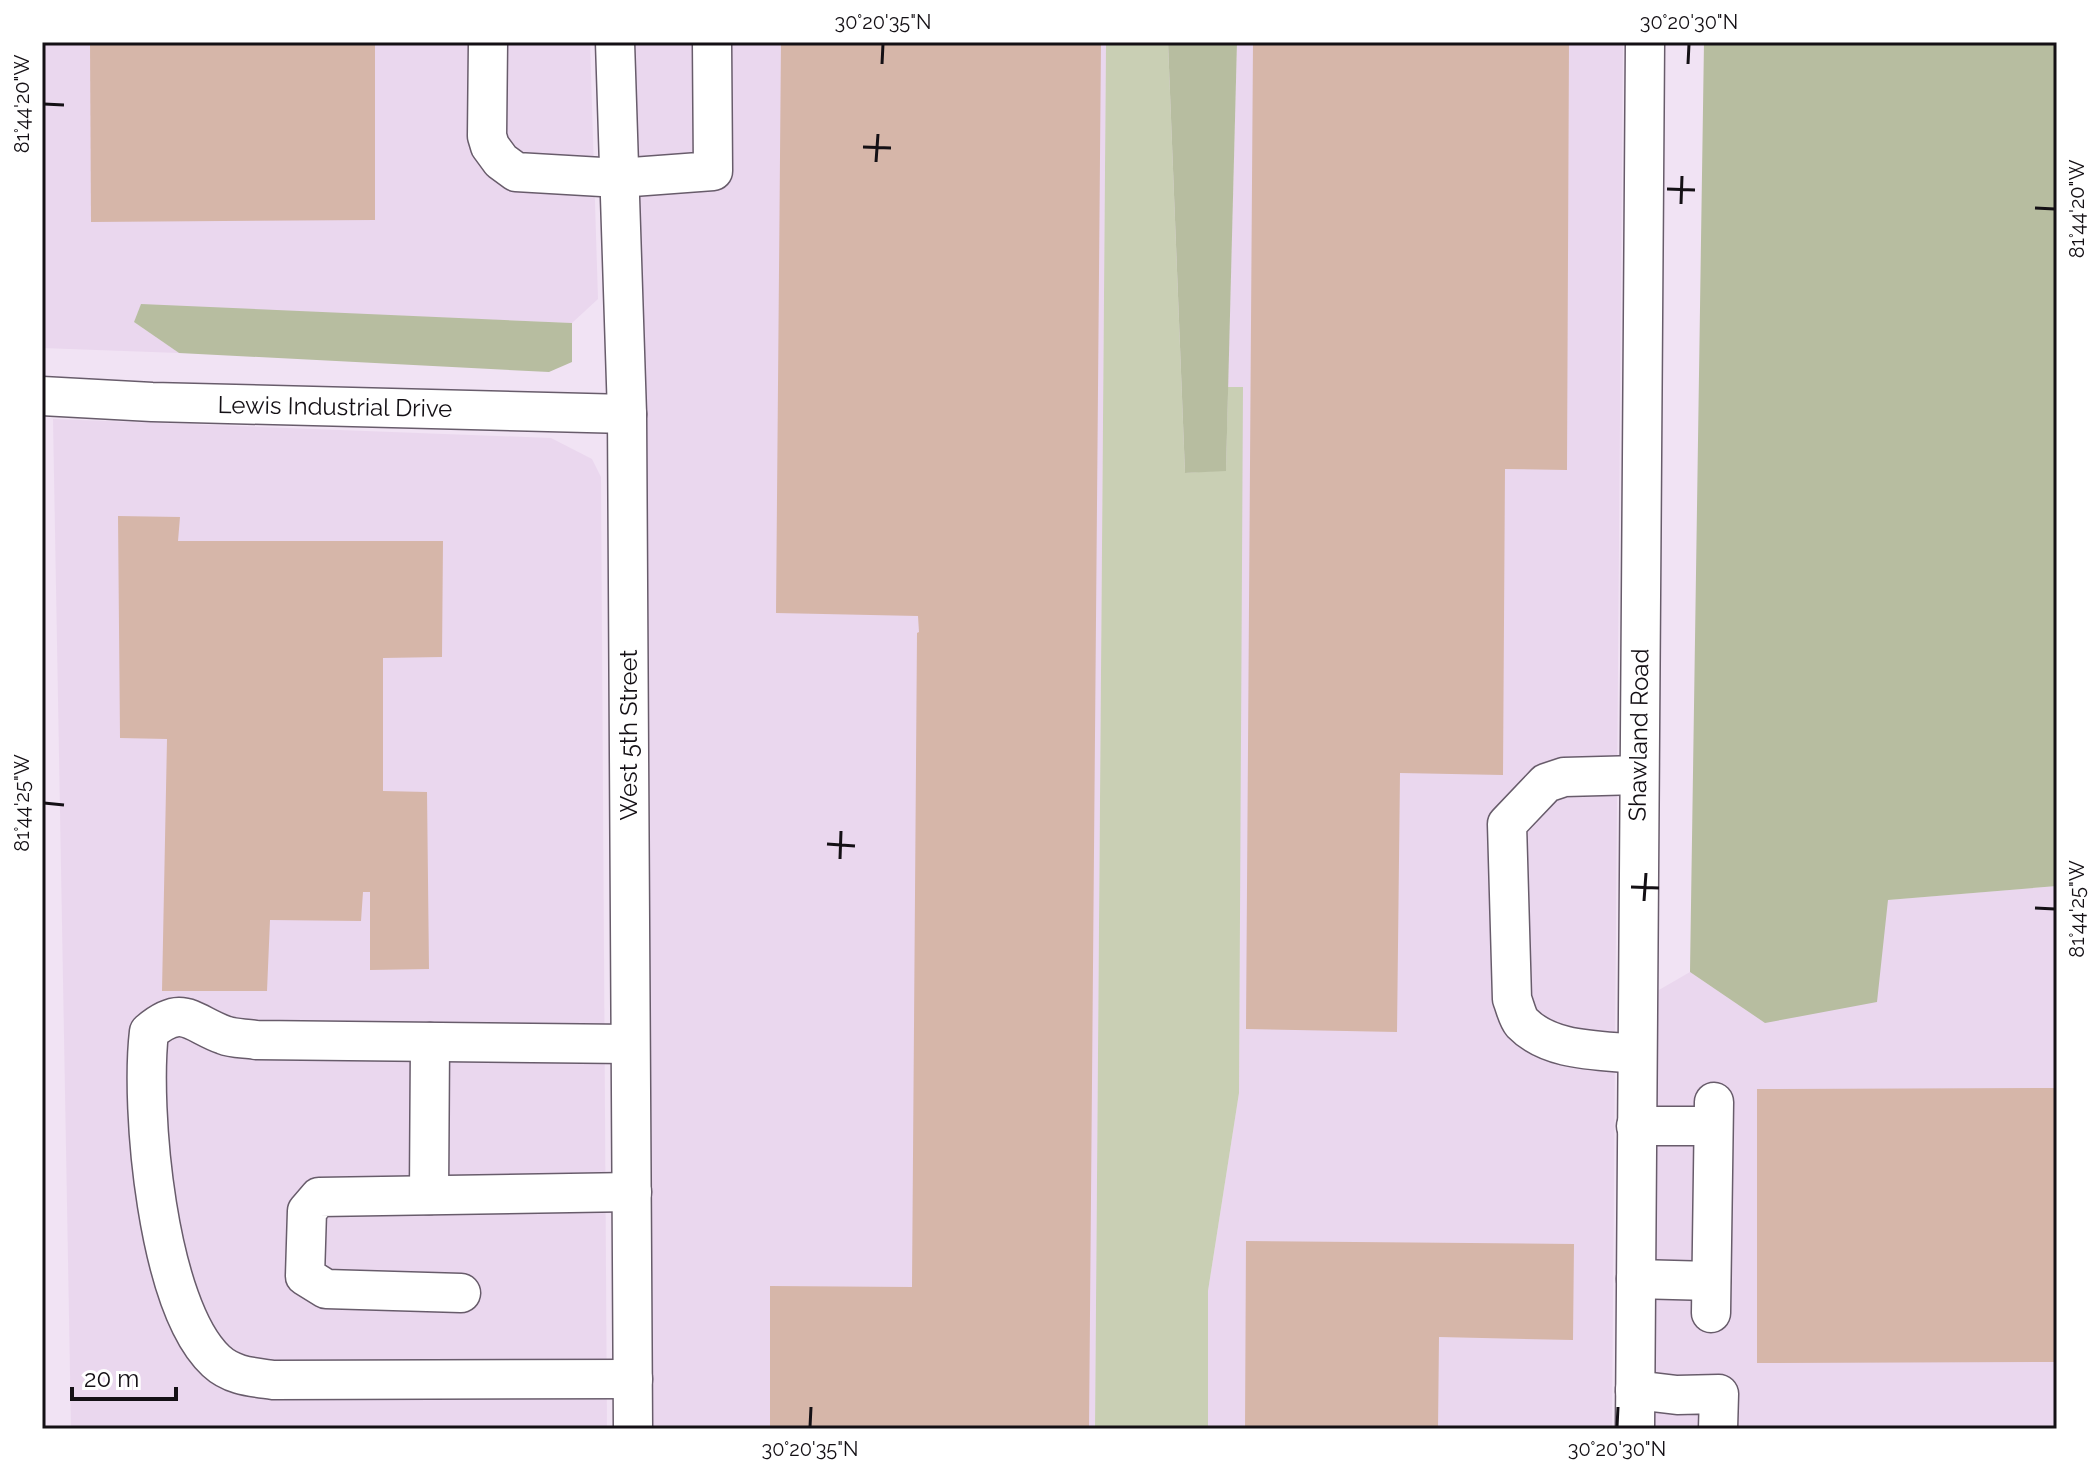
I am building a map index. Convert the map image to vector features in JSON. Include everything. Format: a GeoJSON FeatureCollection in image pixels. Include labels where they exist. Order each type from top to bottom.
{"type":"FeatureCollection","features":[{"type":"Feature","properties":{"kind":"street"},"geometry":{"type":"LineString","coordinates":[[488,42],[487,136],[501,161],[516,172],[619,178],[713,171],[712,42]]}},
{"type":"Feature","properties":{"kind":"street","name":"West 5th Street"},"geometry":{"type":"LineString","coordinates":[[615,42],[627,414],[633,1429]]}},
{"type":"Feature","properties":{"kind":"street","name":"Shawland Road"},"geometry":{"type":"LineString","coordinates":[[1635,1429],[1645,42]]}},
{"type":"Feature","properties":{"kind":"street","name":"Lewis Industrial Drive"},"geometry":{"type":"LineString","coordinates":[[42,396],[152,402],[627,414]]}},
{"type":"Feature","properties":{"kind":"street"},"geometry":{"type":"LineString","coordinates":[[1637,1054],[1579,1048],[1548,1041],[1520,1021],[1512,999],[1507,824],[1546,783],[1564,777],[1639,775]]}},
{"type":"Feature","properties":{"kind":"street"},"geometry":{"type":"LineString","coordinates":[[630,1044],[256,1040],[225,1036],[205,1024],[184,1017],[165,1018],[149,1032],[146,1058],[147,1139],[166,1252],[190,1324],[216,1361],[239,1375],[273,1380],[633,1379]]}},
{"type":"Feature","properties":{"kind":"street"},"geometry":{"type":"LineString","coordinates":[[429,1195],[430,1042]]}},
{"type":"Feature","properties":{"kind":"street"},"geometry":{"type":"LineString","coordinates":[[1636,1126],[1714,1114],[1711,1297],[1636,1279]]}},
{"type":"Feature","properties":{"kind":"street"},"geometry":{"type":"LineString","coordinates":[[461,1293],[326,1289],[305,1276],[307,1211],[319,1197],[632,1192]]}},
{"type":"Feature","properties":{"kind":"street"},"geometry":{"type":"LineString","coordinates":[[1635,1390],[1677,1395],[1719,1394],[1718,1429]]}},
{"type":"Feature","properties":{"kind":"shaded area"},"geometry":{"type":"Polygon","coordinates":[[[42,42],[590,42],[598,299],[572,323],[141,305],[134,322],[179,353],[42,348],[42,42]]]}},
{"type":"Feature","properties":{"kind":"shaded area"},"geometry":{"type":"Polygon","coordinates":[[[619,42],[1106,42],[1095,1429],[639,1429],[619,42]]]}},
{"type":"Feature","properties":{"kind":"shaded area"},"geometry":{"type":"Polygon","coordinates":[[[1237,42],[1623,42],[1612,1429],[1208,1429],[1208,1291],[1239,1093],[1242,387],[1228,387],[1237,42]]]}},
{"type":"Feature","properties":{"kind":"shaded area"},"geometry":{"type":"Polygon","coordinates":[[[53,419],[551,438],[592,459],[601,477],[607,1429],[71,1429],[53,419]]]}},
{"type":"Feature","properties":{"kind":"shaded area"},"geometry":{"type":"Polygon","coordinates":[[[2057,886],[2057,1429],[1650,1429],[1652,994],[1690,972],[1765,1023],[1887,900],[2057,886]]]}},
{"type":"Feature","properties":{"kind":"green space"},"geometry":{"type":"Polygon","coordinates":[[[1106,42],[1168,42],[1185,473],[1226,470],[1228,387],[1243,387],[1239,1093],[1208,1291],[1208,1429],[1095,1429],[1106,42]]]}},
{"type":"Feature","properties":{"kind":"green space"},"geometry":{"type":"Polygon","coordinates":[[[1168,42],[1237,42],[1226,471],[1185,473],[1168,42]]]}},
{"type":"Feature","properties":{"kind":"green space"},"geometry":{"type":"Polygon","coordinates":[[[1704,42],[2057,42],[2057,886],[1888,900],[1877,1002],[1765,1023],[1690,972],[1704,42]]]}},
{"type":"Feature","properties":{"kind":"green space"},"geometry":{"type":"Polygon","coordinates":[[[141,304],[572,323],[572,362],[549,372],[179,353],[134,322],[141,304]]]}},
{"type":"Feature","properties":{"kind":"building"},"geometry":{"type":"Polygon","coordinates":[[[90,42],[375,42],[375,220],[91,222],[90,42]]]}},
{"type":"Feature","properties":{"kind":"building"},"geometry":{"type":"Polygon","coordinates":[[[781,42],[1101,42],[1089,1429],[770,1429],[770,1286],[912,1287],[919,632],[918,616],[776,613],[781,42]]]}},
{"type":"Feature","properties":{"kind":"building"},"geometry":{"type":"Polygon","coordinates":[[[1253,42],[1569,42],[1567,470],[1505,469],[1503,775],[1400,773],[1397,1032],[1246,1029],[1253,42]]]}},
{"type":"Feature","properties":{"kind":"building"},"geometry":{"type":"Polygon","coordinates":[[[118,516],[180,517],[178,541],[443,541],[442,657],[383,658],[383,791],[427,792],[429,969],[370,970],[370,892],[363,892],[361,921],[270,920],[267,991],[162,991],[167,739],[120,738],[118,516]]]}},
{"type":"Feature","properties":{"kind":"building"},"geometry":{"type":"Polygon","coordinates":[[[2057,1088],[2057,1362],[1757,1363],[1757,1089],[2057,1088]]]}},
{"type":"Feature","properties":{"kind":"building"},"geometry":{"type":"Polygon","coordinates":[[[1246,1241],[1574,1244],[1573,1340],[1439,1337],[1438,1429],[1245,1429],[1246,1241]]]}}]}
